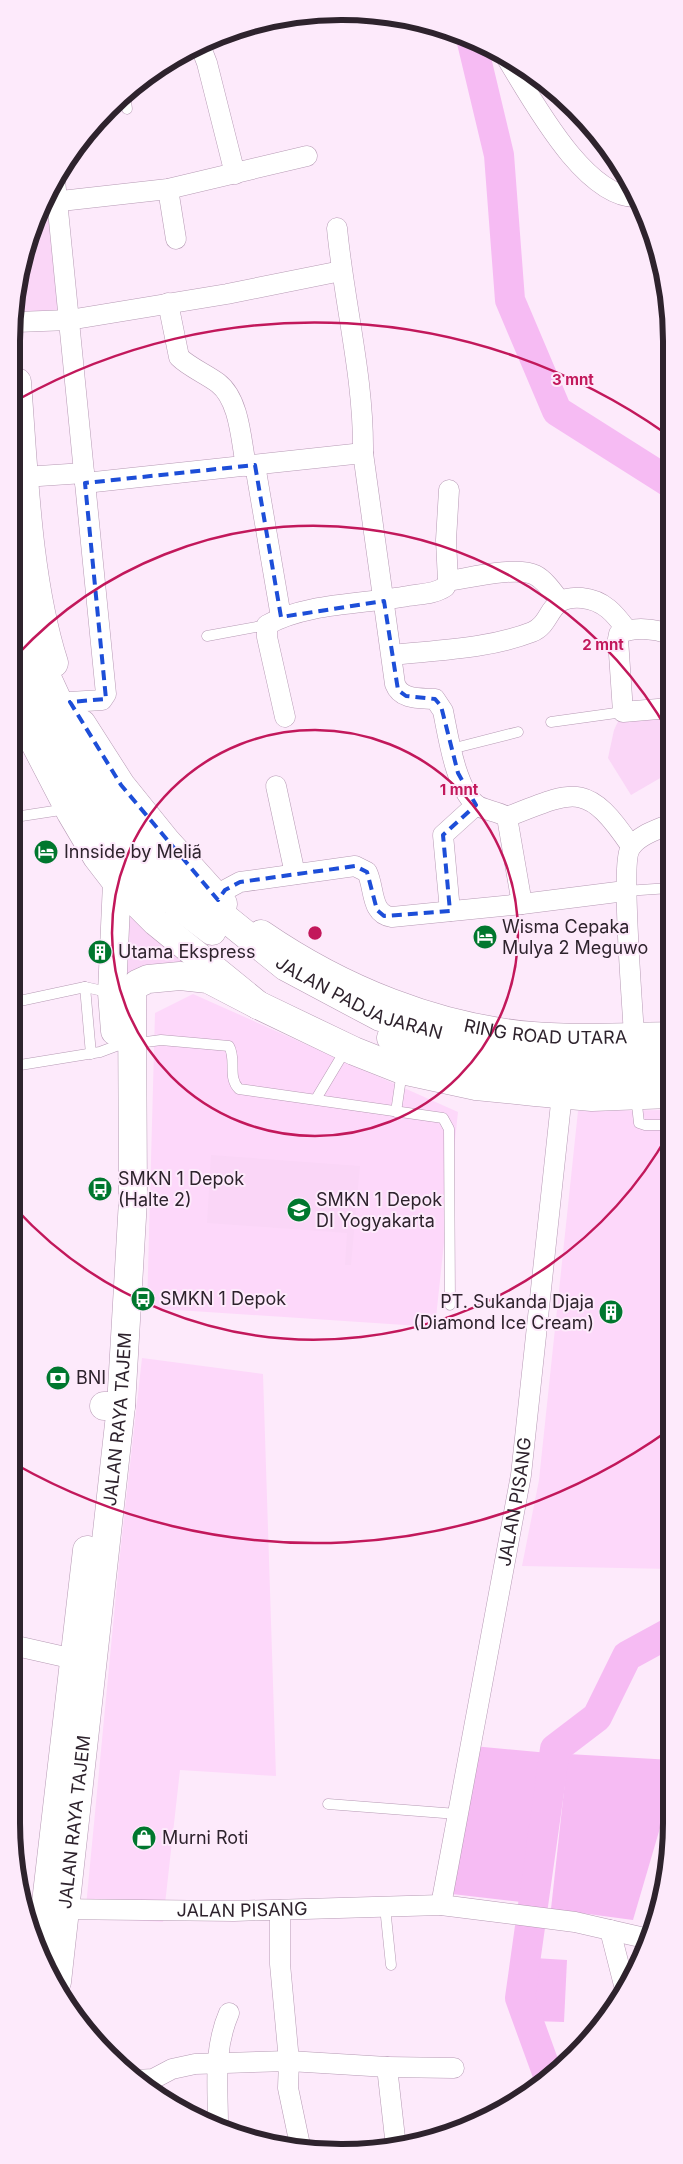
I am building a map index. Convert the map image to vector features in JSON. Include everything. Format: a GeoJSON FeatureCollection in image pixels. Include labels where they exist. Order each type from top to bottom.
{"type":"FeatureCollection","features":[{"type":"Feature","properties":{"kind":"main road","name":"RING ROAD UTARA"},"geometry":{"type":"LineString","coordinates":[[20,421],[24,477],[44,629],[53,662],[70,702],[87,734],[121,785],[218,900],[255,930],[303,961],[366,992],[418,1012],[485,1029],[533,1036],[663,1036]]}},
{"type":"Feature","properties":{"kind":"main road","name":"JALAN PADJAJARAN"},"geometry":{"type":"LineString","coordinates":[[20,575],[30,631],[45,673],[75,738],[110,798],[152,854],[198,896],[286,967],[380,1017],[484,1045],[536,1053],[590,1056],[663,1054]]}},
{"type":"Feature","properties":{"kind":"main road","name":"JALAN PADJAJARAN"},"geometry":{"type":"LineString","coordinates":[[20,663],[54,748],[88,810],[134,863],[179,906],[281,984],[374,1032],[429,1052],[484,1066],[540,1073],[591,1076],[663,1076]]}},
{"type":"Feature","properties":{"kind":"main road"},"geometry":{"type":"LineString","coordinates":[[20,715],[68,809],[97,857],[116,883],[156,922],[258,1005]]}},
{"type":"Feature","properties":{"kind":"main road","name":"JALAN RAYA TAJEM"},"geometry":{"type":"LineString","coordinates":[[43,1944],[54,1910],[113,1406],[133,1200],[116,883]]}},
{"type":"Feature","properties":{"kind":"main road"},"geometry":{"type":"LineString","coordinates":[[122,996],[148,978],[180,976],[208,979],[347,1048],[402,1070],[476,1086],[592,1097],[663,1094]]}},
{"type":"Feature","properties":{"kind":"main road","name":"JALAN RAYA TAJEM"},"geometry":{"type":"LineString","coordinates":[[57,1971],[54,1910],[74,1659],[113,1406]]}},
{"type":"Feature","properties":{"kind":"street"},"geometry":{"type":"LineString","coordinates":[[202,51],[235,174]]}},
{"type":"Feature","properties":{"kind":"street"},"geometry":{"type":"LineString","coordinates":[[515,71],[567,152],[586,173],[616,193],[625,198],[629,198]]}},
{"type":"Feature","properties":{"kind":"street"},"geometry":{"type":"LineString","coordinates":[[52,202],[168,189],[308,156]]}},
{"type":"Feature","properties":{"kind":"street"},"geometry":{"type":"LineString","coordinates":[[168,189],[176,240]]}},
{"type":"Feature","properties":{"kind":"street"},"geometry":{"type":"LineString","coordinates":[[50,205],[68,320],[106,694],[102,700],[70,702]]}},
{"type":"Feature","properties":{"kind":"street"},"geometry":{"type":"LineString","coordinates":[[337,228],[341,271],[360,379],[364,420],[363,453],[395,684],[401,694],[434,700],[441,706],[451,749],[464,787],[476,805],[507,817],[552,799],[576,796],[588,798],[612,817],[631,846]]}},
{"type":"Feature","properties":{"kind":"street"},"geometry":{"type":"LineString","coordinates":[[21,322],[68,320],[168,302],[227,294],[341,271]]}},
{"type":"Feature","properties":{"kind":"street"},"geometry":{"type":"LineString","coordinates":[[168,302],[179,357],[218,384],[229,397],[251,466],[274,621],[267,637],[285,717]]}},
{"type":"Feature","properties":{"kind":"street"},"geometry":{"type":"LineString","coordinates":[[24,477],[84,478],[251,466],[363,453]]}},
{"type":"Feature","properties":{"kind":"street"},"geometry":{"type":"LineString","coordinates":[[274,621],[437,591],[445,587],[448,581],[446,540],[449,490]]}},
{"type":"Feature","properties":{"kind":"street"},"geometry":{"type":"LineString","coordinates":[[448,581],[510,573],[533,574],[546,584],[560,601]]}},
{"type":"Feature","properties":{"kind":"street"},"geometry":{"type":"LineString","coordinates":[[392,654],[468,647],[512,639],[535,631],[542,625],[551,608],[560,601],[581,598],[596,601],[612,610],[627,630]]}},
{"type":"Feature","properties":{"kind":"street"},"geometry":{"type":"LineString","coordinates":[[663,632],[653,630],[627,630],[619,634],[618,639],[623,712],[663,709]]}},
{"type":"Feature","properties":{"kind":"street"},"geometry":{"type":"LineString","coordinates":[[276,786],[295,874]]}},
{"type":"Feature","properties":{"kind":"street"},"geometry":{"type":"LineString","coordinates":[[450,911],[443,835],[476,805]]}},
{"type":"Feature","properties":{"kind":"street"},"geometry":{"type":"LineString","coordinates":[[507,817],[522,904]]}},
{"type":"Feature","properties":{"kind":"street"},"geometry":{"type":"LineString","coordinates":[[634,1036],[625,868],[631,846],[644,836],[663,827]]}},
{"type":"Feature","properties":{"kind":"street"},"geometry":{"type":"LineString","coordinates":[[218,900],[225,890],[240,882],[355,866],[362,868],[370,878],[377,910],[384,916],[522,904],[625,891]]}},
{"type":"Feature","properties":{"kind":"street","name":"JALAN PISANG"},"geometry":{"type":"LineString","coordinates":[[441,1905],[522,1475],[562,1094]]}},
{"type":"Feature","properties":{"kind":"street"},"geometry":{"type":"LineString","coordinates":[[20,1647],[74,1659]]}},
{"type":"Feature","properties":{"kind":"street","name":"JALAN PISANG"},"geometry":{"type":"LineString","coordinates":[[54,1910],[280,1910],[441,1905],[575,1922],[642,1937]]}},
{"type":"Feature","properties":{"kind":"street"},"geometry":{"type":"LineString","coordinates":[[280,1910],[280,1964],[289,2061],[288,2088],[299,2141]]}},
{"type":"Feature","properties":{"kind":"street"},"geometry":{"type":"LineString","coordinates":[[610,1930],[622,1979]]}},
{"type":"Feature","properties":{"kind":"street"},"geometry":{"type":"LineString","coordinates":[[218,2120],[217,2064],[220,2033],[229,2013]]}},
{"type":"Feature","properties":{"kind":"street"},"geometry":{"type":"LineString","coordinates":[[151,2082],[172,2069],[195,2064],[289,2061],[387,2067],[454,2068]]}},
{"type":"Feature","properties":{"kind":"street"},"geometry":{"type":"LineString","coordinates":[[387,2067],[395,2139]]}},
{"type":"Feature","properties":{"kind":"lane"},"geometry":{"type":"LineString","coordinates":[[126,103],[127,109]]}},
{"type":"Feature","properties":{"kind":"lane"},"geometry":{"type":"LineString","coordinates":[[207,636],[274,621]]}},
{"type":"Feature","properties":{"kind":"lane"},"geometry":{"type":"LineString","coordinates":[[551,722],[623,712]]}},
{"type":"Feature","properties":{"kind":"lane"},"geometry":{"type":"LineString","coordinates":[[451,749],[518,732]]}},
{"type":"Feature","properties":{"kind":"lane"},"geometry":{"type":"LineString","coordinates":[[20,816],[68,809]]}},
{"type":"Feature","properties":{"kind":"lane"},"geometry":{"type":"LineString","coordinates":[[625,891],[663,888]]}},
{"type":"Feature","properties":{"kind":"lane"},"geometry":{"type":"LineString","coordinates":[[85,987],[91,1054]]}},
{"type":"Feature","properties":{"kind":"lane"},"geometry":{"type":"LineString","coordinates":[[20,1001],[85,987],[122,996]]}},
{"type":"Feature","properties":{"kind":"lane"},"geometry":{"type":"LineString","coordinates":[[20,1065],[91,1054],[125,1045],[161,1040],[229,1046],[232,1052],[232,1078],[239,1089],[443,1118],[449,1129],[450,1305]]}},
{"type":"Feature","properties":{"kind":"lane"},"geometry":{"type":"LineString","coordinates":[[316,1099],[347,1048]]}},
{"type":"Feature","properties":{"kind":"lane"},"geometry":{"type":"LineString","coordinates":[[396,1112],[402,1070]]}},
{"type":"Feature","properties":{"kind":"lane"},"geometry":{"type":"LineString","coordinates":[[636,1095],[639,1123],[663,1125]]}},
{"type":"Feature","properties":{"kind":"lane"},"geometry":{"type":"LineString","coordinates":[[328,1804],[457,1814]]}},
{"type":"Feature","properties":{"kind":"lane"},"geometry":{"type":"LineString","coordinates":[[385,1907],[391,1965]]}},
{"type":"Feature","properties":{"kind":"highlighted area"},"geometry":{"type":"Polygon","coordinates":[[[255,465],[281,617],[384,601],[398,690],[406,696],[435,699],[441,706],[458,773],[476,805],[443,835],[450,911],[384,916],[377,910],[367,872],[355,866],[240,882],[225,890],[218,900],[121,785],[70,702],[106,699],[85,483],[255,465]]]}},
{"type":"Feature","properties":{"kind":"shaded area"},"geometry":{"type":"Polygon","coordinates":[[[56,193],[69,320],[21,322],[26,279],[31,258],[44,218],[56,193]]]}},
{"type":"Feature","properties":{"kind":"shaded area"},"geometry":{"type":"Polygon","coordinates":[[[622,713],[663,716],[663,775],[631,795],[608,758],[614,730],[622,713]]]}},
{"type":"Feature","properties":{"kind":"shaded area"},"geometry":{"type":"Polygon","coordinates":[[[121,894],[208,976],[127,995],[121,894]]]}},
{"type":"Feature","properties":{"kind":"shaded area","name":"SMKN 1 Depok DI Yogyakarta"},"geometry":{"type":"Polygon","coordinates":[[[193,994],[458,1112],[435,1327],[147,1308],[155,1013],[193,994]]]}},
{"type":"Feature","properties":{"kind":"shaded area","name":"PT. Sukanda Djaja (Diamond Ice Cream)"},"geometry":{"type":"Polygon","coordinates":[[[663,1110],[663,1569],[522,1566],[539,1480],[578,1111],[663,1110]]]}},
{"type":"Feature","properties":{"kind":"shaded area"},"geometry":{"type":"Polygon","coordinates":[[[211,1155],[360,1166],[351,1265],[345,1265],[347,1233],[207,1223],[211,1155]]]}},
{"type":"Feature","properties":{"kind":"shaded area"},"geometry":{"type":"Polygon","coordinates":[[[142,1358],[263,1374],[276,1776],[180,1770],[163,1922],[85,1917],[119,1563],[142,1358]]]}},
{"type":"Feature","properties":{"kind":"shaded area"},"geometry":{"type":"Polygon","coordinates":[[[473,1746],[549,1753],[530,1903],[452,1894],[473,1746]]]}},
{"type":"Feature","properties":{"kind":"shaded area"},"geometry":{"type":"Polygon","coordinates":[[[568,1754],[663,1759],[663,1818],[633,1920],[551,1909],[568,1754]]]}},
{"type":"Feature","properties":{"kind":"shaded area"},"geometry":{"type":"Polygon","coordinates":[[[534,1958],[567,1960],[564,2022],[533,2021],[534,1958]]]}},
{"type":"Feature","properties":{"kind":"waterway"},"geometry":{"type":"LineString","coordinates":[[473,48],[499,155],[510,300],[557,411],[663,478]]}},
{"type":"Feature","properties":{"kind":"waterway"},"geometry":{"type":"LineString","coordinates":[[546,2070],[520,1998],[555,1749],[597,1717],[627,1656],[663,1636]]}},
{"type":"Feature","properties":{"kind":"place","name":"Innside by Meliã"},"geometry":{"type":"Point","coordinates":[46,852]}},
{"type":"Feature","properties":{"kind":"place","name":"Wisma Cepaka Mulya 2 Meguwo"},"geometry":{"type":"Point","coordinates":[485,937]}},
{"type":"Feature","properties":{"kind":"place","name":"Utama Ekspress"},"geometry":{"type":"Point","coordinates":[100,952]}},
{"type":"Feature","properties":{"kind":"place","name":"SMKN 1 Depok (Halte 2)"},"geometry":{"type":"Point","coordinates":[100,1189]}},
{"type":"Feature","properties":{"kind":"place","name":"SMKN 1 Depok DI Yogyakarta"},"geometry":{"type":"Point","coordinates":[299,1210]}},
{"type":"Feature","properties":{"kind":"place","name":"SMKN 1 Depok"},"geometry":{"type":"Point","coordinates":[143,1299]}},
{"type":"Feature","properties":{"kind":"place","name":"PT. Sukanda Djaja (Diamond Ice Cream)"},"geometry":{"type":"Point","coordinates":[611,1312]}},
{"type":"Feature","properties":{"kind":"place","name":"BNI"},"geometry":{"type":"Point","coordinates":[58,1378]}},
{"type":"Feature","properties":{"kind":"place","name":"Murni Roti"},"geometry":{"type":"Point","coordinates":[144,1838]}}]}
